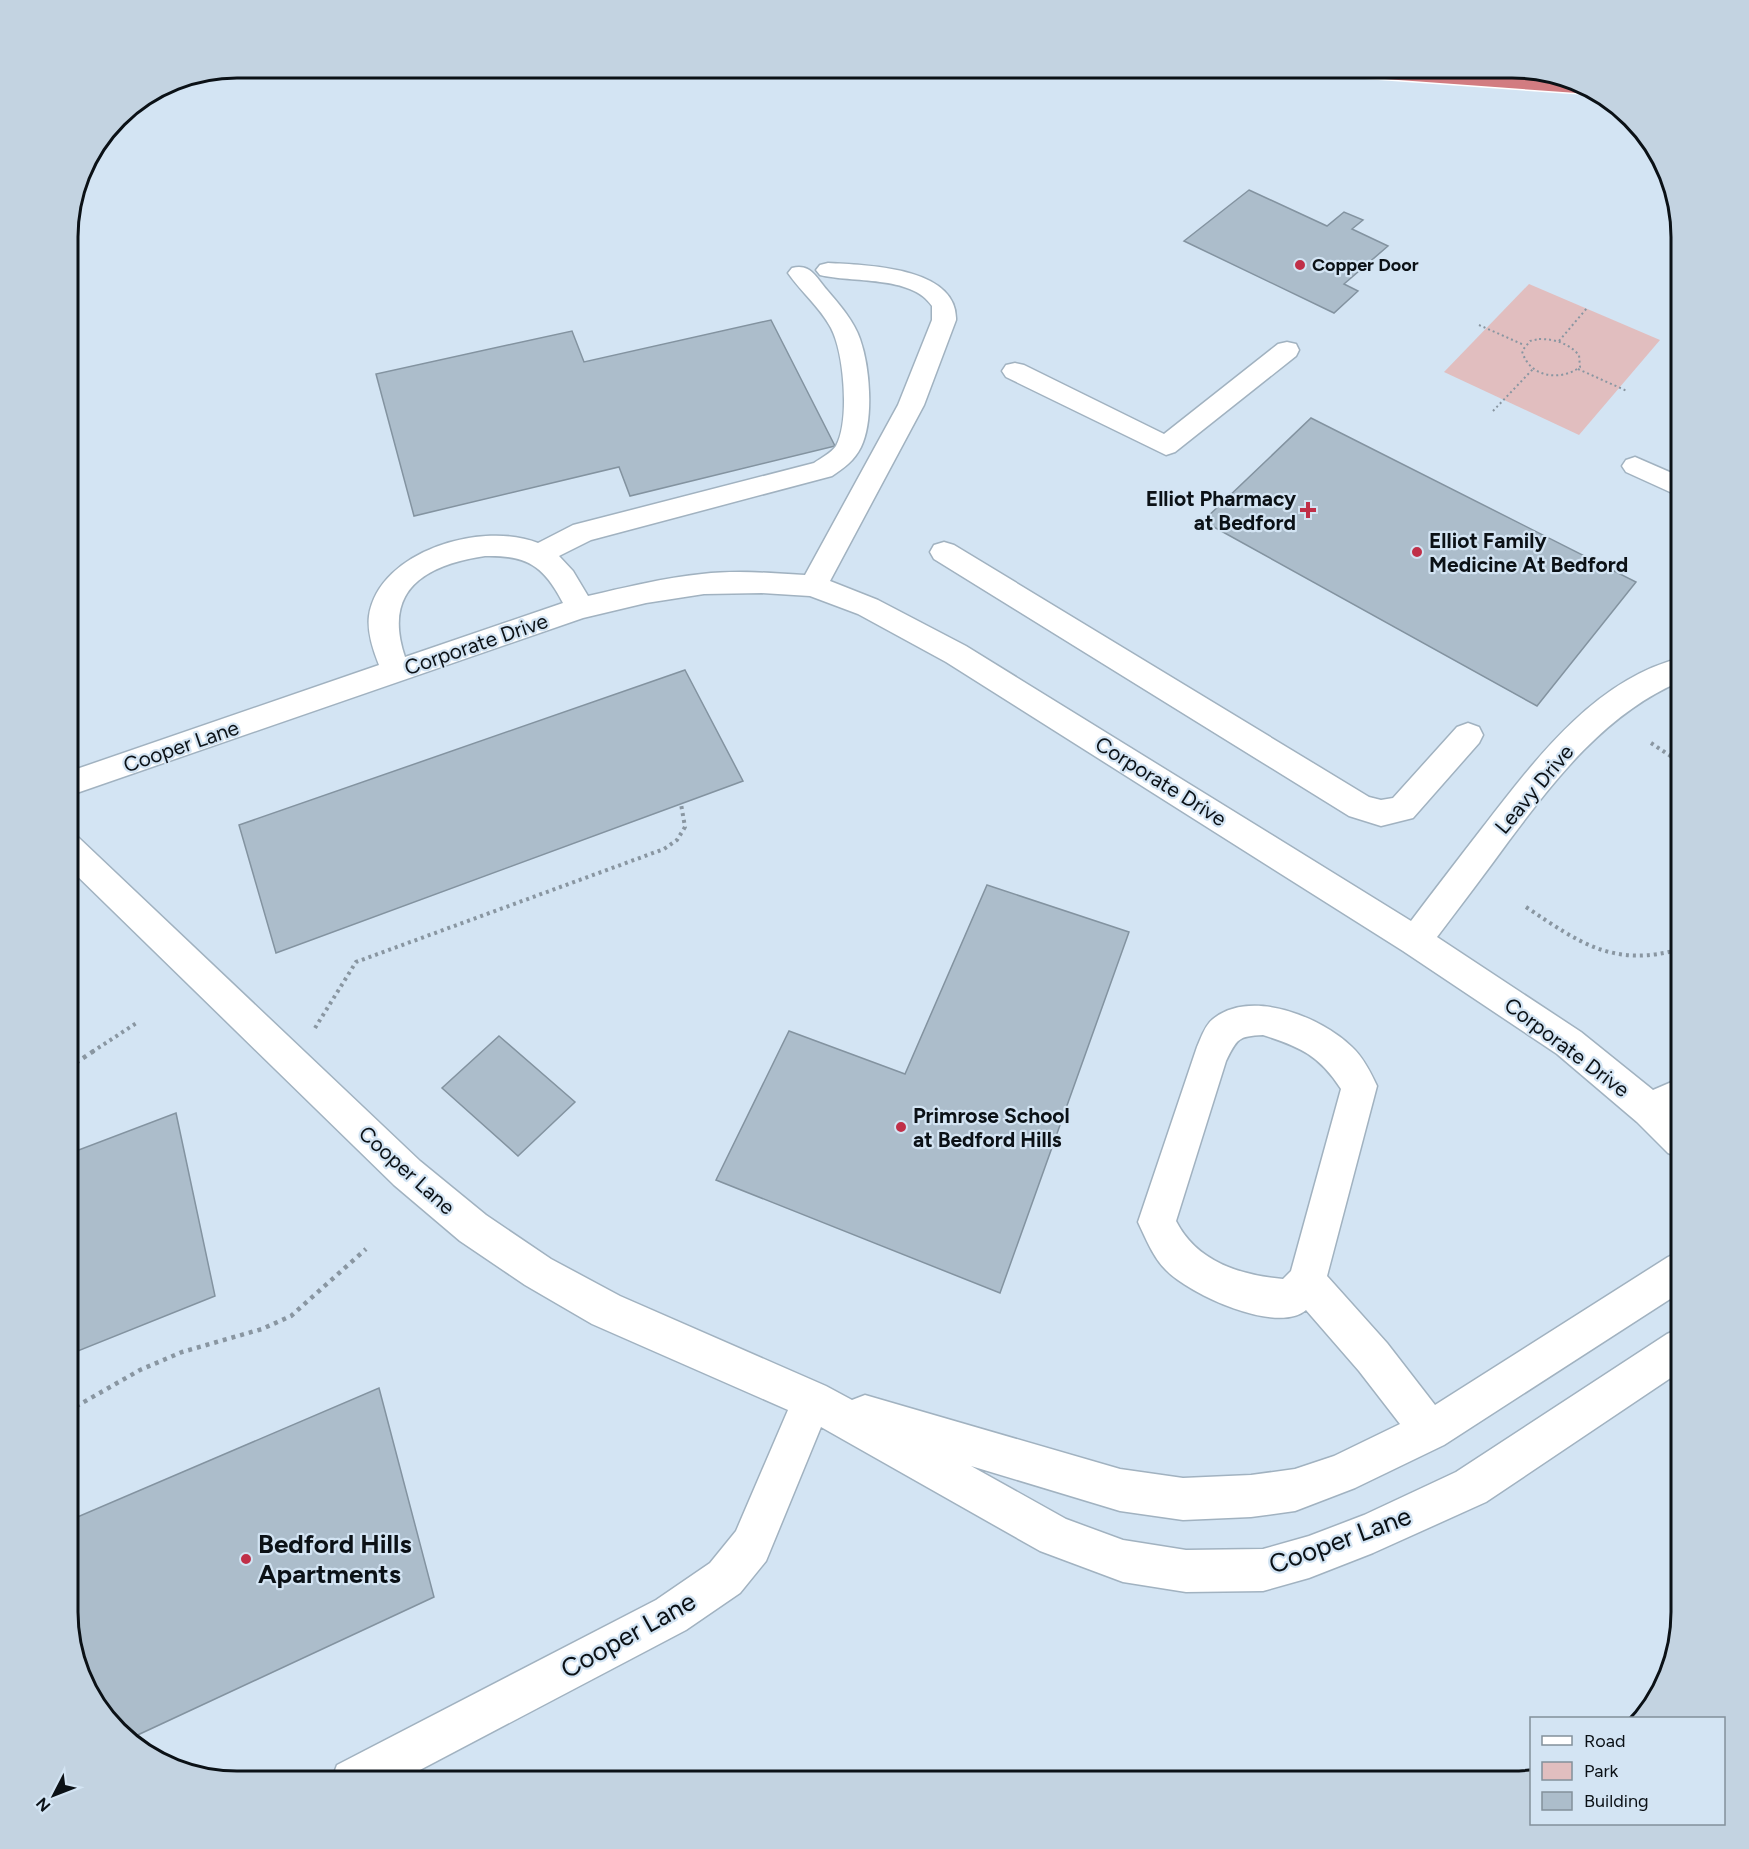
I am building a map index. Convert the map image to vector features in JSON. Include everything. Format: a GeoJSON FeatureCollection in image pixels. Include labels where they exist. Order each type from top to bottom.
{"type":"FeatureCollection","features":[{"type":"Feature","properties":{"kind":"highway"},"geometry":{"type":"LineString","coordinates":[[1454,78],[1561,86]]}},
{"type":"Feature","properties":{"kind":"street"},"geometry":{"type":"LineString","coordinates":[[813,586],[911,405],[944,320],[945,306],[938,297],[911,282],[889,276],[828,270]]}},
{"type":"Feature","properties":{"kind":"street"},"geometry":{"type":"LineString","coordinates":[[537,556],[583,532],[822,470],[839,459],[848,447],[852,434],[856,376],[852,348],[844,329],[828,305],[800,273]]}},
{"type":"Feature","properties":{"kind":"street"},"geometry":{"type":"LineString","coordinates":[[1016,371],[1166,446],[1287,350]]}},
{"type":"Feature","properties":{"kind":"street"},"geometry":{"type":"LineString","coordinates":[[1635,466],[1671,483]]}},
{"type":"Feature","properties":{"kind":"street","name":"Corporate Drive"},"geometry":{"type":"LineString","coordinates":[[580,608],[566,584],[550,564],[537,556],[526,550],[498,545],[469,547],[440,556],[412,572],[392,591],[384,613],[387,643],[396,671],[580,608],[645,593],[704,584],[762,583],[813,586],[868,607],[956,654],[1415,941],[1569,1043],[1671,1130]]}},
{"type":"Feature","properties":{"kind":"street"},"geometry":{"type":"LineString","coordinates":[[944,552],[1360,807],[1381,813],[1402,809],[1468,735]]}},
{"type":"Feature","properties":{"kind":"street","name":"Cooper Lane"},"geometry":{"type":"LineString","coordinates":[[78,781],[396,671]]}},
{"type":"Feature","properties":{"kind":"street","name":"Leavy Drive"},"geometry":{"type":"LineString","coordinates":[[1415,941],[1540,776],[1589,726],[1630,694],[1671,674]]}},
{"type":"Feature","properties":{"kind":"street","name":"Cooper Lane"},"geometry":{"type":"LineString","coordinates":[[78,857],[407,1173],[473,1228],[538,1272],[606,1310],[812,1400],[1055,1536],[1123,1561],[1176,1570],[1263,1570],[1309,1557],[1373,1532],[1471,1487],[1671,1355]]}},
{"type":"Feature","properties":{"kind":"street"},"geometry":{"type":"LineString","coordinates":[[1263,1020],[1310,1035],[1341,1059],[1359,1086],[1307,1282],[1290,1299],[1265,1297],[1203,1277],[1174,1254],[1163,1238],[1157,1222],[1209,1058],[1223,1031],[1239,1021],[1263,1020]]}},
{"type":"Feature","properties":{"kind":"street"},"geometry":{"type":"LineString","coordinates":[[1650,1110],[1671,1100]]}},
{"type":"Feature","properties":{"kind":"street","name":"Cooper Lane"},"geometry":{"type":"LineString","coordinates":[[812,1400],[1120,1490],[1183,1499],[1251,1496],[1295,1490],[1341,1474],[1430,1431],[1671,1277]]}},
{"type":"Feature","properties":{"kind":"street"},"geometry":{"type":"LineString","coordinates":[[1307,1282],[1373,1357],[1430,1431]]}},
{"type":"Feature","properties":{"kind":"street","name":"Cooper Lane"},"geometry":{"type":"LineString","coordinates":[[374,1771],[671,1615],[725,1578],[751,1546],[812,1400]]}},
{"type":"Feature","properties":{"kind":"path"},"geometry":{"type":"LineString","coordinates":[[1559,341],[1587,309]]}},
{"type":"Feature","properties":{"kind":"path"},"geometry":{"type":"LineString","coordinates":[[1479,325],[1524,345],[1539,339],[1568,344],[1579,355],[1581,361],[1578,369],[1562,376],[1542,374],[1533,369],[1522,357],[1524,345]]}},
{"type":"Feature","properties":{"kind":"path"},"geometry":{"type":"LineString","coordinates":[[1493,411],[1533,369]]}},
{"type":"Feature","properties":{"kind":"path"},"geometry":{"type":"LineString","coordinates":[[1578,369],[1627,391]]}},
{"type":"Feature","properties":{"kind":"path"},"geometry":{"type":"LineString","coordinates":[[1651,743],[1671,756]]}},
{"type":"Feature","properties":{"kind":"path"},"geometry":{"type":"LineString","coordinates":[[313,1031],[356,963],[664,849],[677,840],[685,827],[681,804]]}},
{"type":"Feature","properties":{"kind":"path"},"geometry":{"type":"LineString","coordinates":[[1526,907],[1572,938],[1617,957],[1671,953]]}},
{"type":"Feature","properties":{"kind":"path"},"geometry":{"type":"LineString","coordinates":[[78,1061],[138,1022]]}},
{"type":"Feature","properties":{"kind":"path"},"geometry":{"type":"LineString","coordinates":[[78,1405],[140,1370],[182,1352],[262,1329],[291,1316],[366,1249]]}},
{"type":"Feature","properties":{"kind":"green space"},"geometry":{"type":"Polygon","coordinates":[[[1529,284],[1660,340],[1579,435],[1444,372],[1529,284]]]}},
{"type":"Feature","properties":{"kind":"building","name":"Copper Door"},"geometry":{"type":"Polygon","coordinates":[[[1249,190],[1327,226],[1344,212],[1363,220],[1352,229],[1388,246],[1344,284],[1358,291],[1334,313],[1184,241],[1249,190]]]}},
{"type":"Feature","properties":{"kind":"building"},"geometry":{"type":"Polygon","coordinates":[[[771,320],[835,446],[630,496],[619,467],[414,516],[376,374],[572,331],[584,362],[771,320]]]}},
{"type":"Feature","properties":{"kind":"building","name":"Elliot Family Medicine At Bedford"},"geometry":{"type":"Polygon","coordinates":[[[1311,418],[1636,582],[1537,706],[1203,521],[1311,418]]]}},
{"type":"Feature","properties":{"kind":"building"},"geometry":{"type":"Polygon","coordinates":[[[685,670],[743,781],[276,953],[239,825],[685,670]]]}},
{"type":"Feature","properties":{"kind":"building","name":"Primrose School at Bedford Hills"},"geometry":{"type":"Polygon","coordinates":[[[987,885],[1129,932],[1000,1293],[716,1180],[789,1031],[905,1074],[987,885]]]}},
{"type":"Feature","properties":{"kind":"building"},"geometry":{"type":"Polygon","coordinates":[[[499,1036],[575,1102],[518,1156],[442,1088],[499,1036]]]}},
{"type":"Feature","properties":{"kind":"building"},"geometry":{"type":"Polygon","coordinates":[[[176,1113],[215,1296],[78,1351],[78,1150],[176,1113]]]}},
{"type":"Feature","properties":{"kind":"building","name":"Bedford Hills Apartments"},"geometry":{"type":"Polygon","coordinates":[[[379,1388],[434,1597],[137,1735],[118,1717],[105,1700],[86,1663],[79,1632],[78,1517],[379,1388]]]}},
{"type":"Feature","properties":{"kind":"place","name":"Copper Door"},"geometry":{"type":"Point","coordinates":[1300,265]}},
{"type":"Feature","properties":{"kind":"place","name":"Elliot Pharmacy at Bedford"},"geometry":{"type":"Point","coordinates":[1308,510]}},
{"type":"Feature","properties":{"kind":"place","name":"Elliot Family Medicine At Bedford"},"geometry":{"type":"Point","coordinates":[1417,552]}},
{"type":"Feature","properties":{"kind":"place","name":"Primrose School at Bedford Hills"},"geometry":{"type":"Point","coordinates":[901,1127]}},
{"type":"Feature","properties":{"kind":"place","name":"Bedford Hills Apartments"},"geometry":{"type":"Point","coordinates":[246,1559]}}]}
